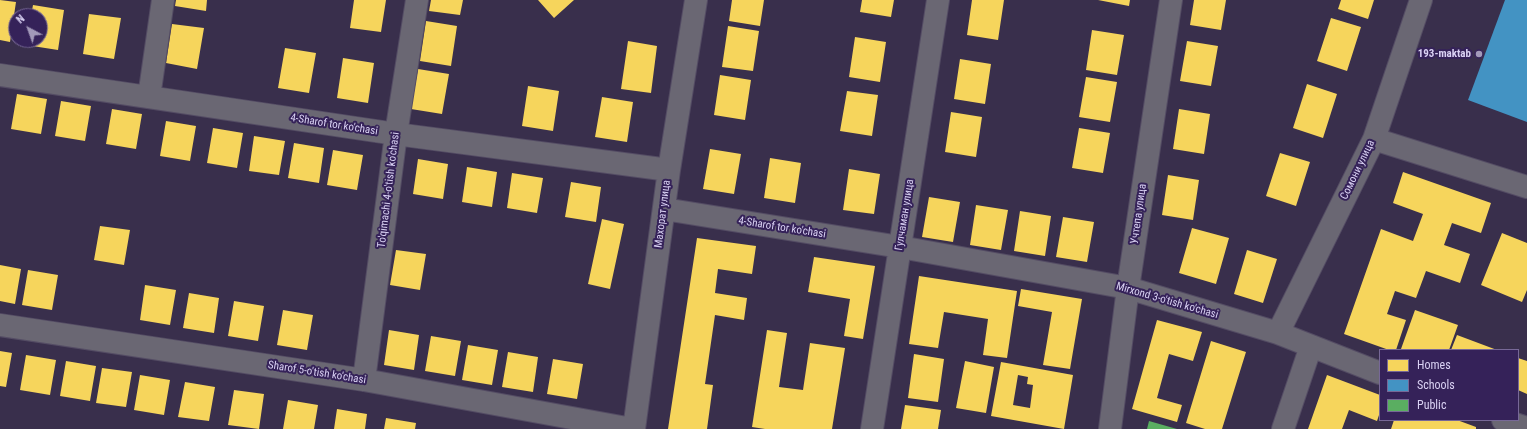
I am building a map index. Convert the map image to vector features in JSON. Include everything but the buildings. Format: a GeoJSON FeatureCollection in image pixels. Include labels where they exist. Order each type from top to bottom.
{"type":"FeatureCollection","features":[{"type":"Feature","properties":{"kind":"street"},"geometry":{"type":"LineString","coordinates":[[149,97],[163,0]]}},
{"type":"Feature","properties":{"kind":"street","name":"To'qimachi 4-o'tish ko'chasi"},"geometry":{"type":"LineString","coordinates":[[364,380],[396,134],[417,0]]}},
{"type":"Feature","properties":{"kind":"street","name":"Махорат улица"},"geometry":{"type":"LineString","coordinates":[[633,429],[669,170],[696,0]]}},
{"type":"Feature","properties":{"kind":"street","name":"Гулчаман улица"},"geometry":{"type":"LineString","coordinates":[[872,429],[938,0]]}},
{"type":"Feature","properties":{"kind":"street","name":"Учтепа улица"},"geometry":{"type":"LineString","coordinates":[[1110,429],[1128,288],[1171,0]]}},
{"type":"Feature","properties":{"kind":"street","name":"Сомони улица"},"geometry":{"type":"LineString","coordinates":[[1278,333],[1374,139],[1421,0]]}},
{"type":"Feature","properties":{"kind":"street","name":"4-Sharof tor ko'chasi"},"geometry":{"type":"LineString","coordinates":[[0,75],[396,134],[669,170]]}},
{"type":"Feature","properties":{"kind":"street"},"geometry":{"type":"LineString","coordinates":[[1374,139],[1527,187]]}},
{"type":"Feature","properties":{"kind":"street","name":"4-Sharof tor ko'chasi"},"geometry":{"type":"LineString","coordinates":[[664,209],[900,247]]}},
{"type":"Feature","properties":{"kind":"street","name":"Mirxond 3-o'tish ko'chasi"},"geometry":{"type":"LineString","coordinates":[[900,247],[1128,288],[1278,333],[1379,373]]}},
{"type":"Feature","properties":{"kind":"street","name":"Sharof 5-o'tish ko'chasi"},"geometry":{"type":"LineString","coordinates":[[0,325],[364,380],[633,429]]}},
{"type":"Feature","properties":{"kind":"street"},"geometry":{"type":"LineString","coordinates":[[1283,429],[1310,346]]}},
{"type":"Feature","properties":{"kind":"street"},"geometry":{"type":"LineString","coordinates":[[1506,421],[1527,428]]}},
{"type":"Feature","properties":{"kind":"place","name":"193-maktab"},"geometry":{"type":"Point","coordinates":[1479,54]}}]}
